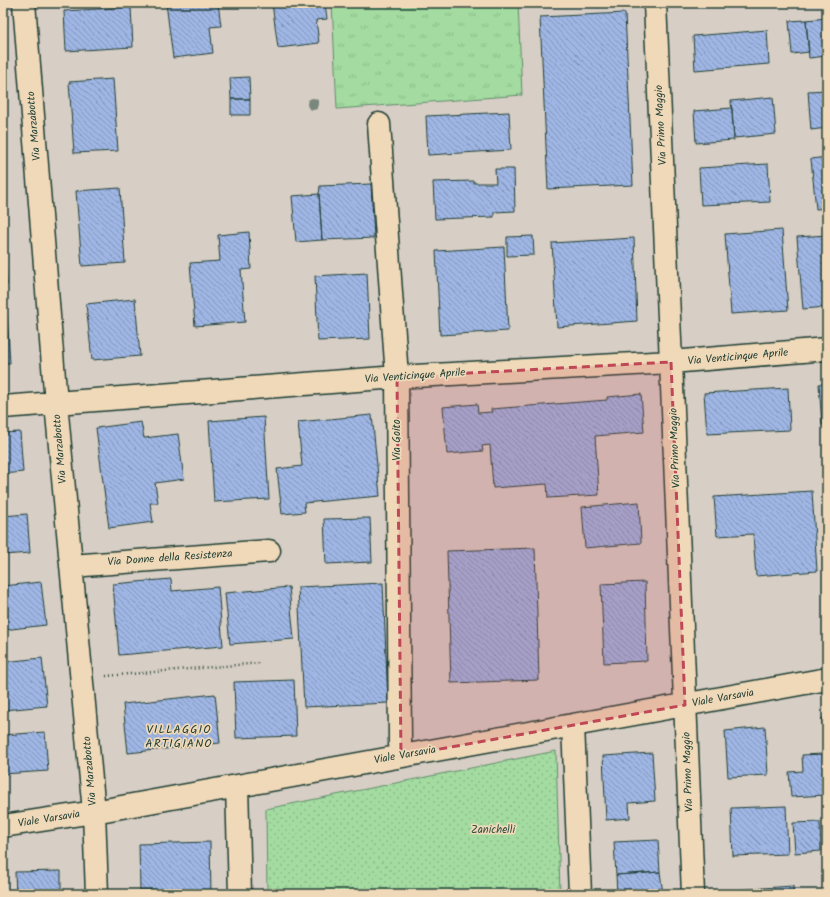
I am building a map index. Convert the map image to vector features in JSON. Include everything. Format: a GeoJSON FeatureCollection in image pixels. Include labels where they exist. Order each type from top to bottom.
{"type":"FeatureCollection","features":[{"type":"Feature","properties":{"kind":"street","name":"Via Marzabotto"},"geometry":{"type":"LineString","coordinates":[[24,3],[56,403],[94,812],[97,894]]}},
{"type":"Feature","properties":{"kind":"street","name":"Via Primo Maggio"},"geometry":{"type":"LineString","coordinates":[[655,3],[672,362],[693,894]]}},
{"type":"Feature","properties":{"kind":"street","name":"Via Goito"},"geometry":{"type":"LineString","coordinates":[[379,124],[397,377],[401,756]]}},
{"type":"Feature","properties":{"kind":"street","name":"Via Venticinque Aprile"},"geometry":{"type":"LineString","coordinates":[[3,407],[397,377],[672,362],[827,350]]}},
{"type":"Feature","properties":{"kind":"street","name":"Via Donne della Resistenza"},"geometry":{"type":"LineString","coordinates":[[71,566],[269,551]]}},
{"type":"Feature","properties":{"kind":"street","name":"Viale Varsavia"},"geometry":{"type":"LineString","coordinates":[[3,826],[94,812],[827,679]]}},
{"type":"Feature","properties":{"kind":"street"},"geometry":{"type":"LineString","coordinates":[[573,725],[580,894]]}},
{"type":"Feature","properties":{"kind":"street"},"geometry":{"type":"LineString","coordinates":[[237,786],[240,894]]}},
{"type":"Feature","properties":{"kind":"path"},"geometry":{"type":"LineString","coordinates":[[105,676],[260,662]]}},
{"type":"Feature","properties":{"kind":"highlighted area"},"geometry":{"type":"Polygon","coordinates":[[[671,362],[685,705],[401,756],[397,377],[671,362]]]}},
{"type":"Feature","properties":{"kind":"green space"},"geometry":{"type":"Polygon","coordinates":[[[332,3],[518,3],[522,95],[337,109],[332,3]]]}},
{"type":"Feature","properties":{"kind":"green space","name":"Zanichelli"},"geometry":{"type":"Polygon","coordinates":[[[556,751],[560,894],[267,894],[266,809],[556,751]]]}},
{"type":"Feature","properties":{"kind":"building"},"geometry":{"type":"Polygon","coordinates":[[[166,3],[218,3],[221,26],[210,27],[213,53],[173,58],[166,3]]]}},
{"type":"Feature","properties":{"kind":"building"},"geometry":{"type":"Polygon","coordinates":[[[272,3],[325,3],[327,19],[316,20],[319,43],[278,48],[272,3]]]}},
{"type":"Feature","properties":{"kind":"building"},"geometry":{"type":"Polygon","coordinates":[[[131,7],[133,47],[66,51],[64,11],[131,7]]]}},
{"type":"Feature","properties":{"kind":"building"},"geometry":{"type":"Polygon","coordinates":[[[625,13],[633,185],[548,189],[540,17],[625,13]]]}},
{"type":"Feature","properties":{"kind":"building"},"geometry":{"type":"Polygon","coordinates":[[[827,18],[827,56],[809,58],[806,20],[827,18]]]}},
{"type":"Feature","properties":{"kind":"building"},"geometry":{"type":"Polygon","coordinates":[[[806,20],[809,52],[792,54],[789,21],[806,20]]]}},
{"type":"Feature","properties":{"kind":"building"},"geometry":{"type":"Polygon","coordinates":[[[767,30],[769,64],[695,70],[693,36],[767,30]]]}},
{"type":"Feature","properties":{"kind":"building"},"geometry":{"type":"Polygon","coordinates":[[[249,77],[250,99],[231,99],[230,78],[249,77]]]}},
{"type":"Feature","properties":{"kind":"building"},"geometry":{"type":"Polygon","coordinates":[[[113,79],[118,151],[74,153],[69,82],[113,79]]]}},
{"type":"Feature","properties":{"kind":"building"},"geometry":{"type":"Polygon","coordinates":[[[827,90],[827,128],[811,130],[808,91],[827,90]]]}},
{"type":"Feature","properties":{"kind":"building"},"geometry":{"type":"Polygon","coordinates":[[[773,97],[776,134],[734,138],[731,101],[773,97]]]}},
{"type":"Feature","properties":{"kind":"building"},"geometry":{"type":"Polygon","coordinates":[[[231,99],[250,99],[250,115],[231,115],[231,99]]]}},
{"type":"Feature","properties":{"kind":"building"},"geometry":{"type":"Polygon","coordinates":[[[732,108],[734,140],[696,143],[694,111],[732,108]]]}},
{"type":"Feature","properties":{"kind":"building"},"geometry":{"type":"Polygon","coordinates":[[[509,112],[511,150],[428,155],[426,116],[509,112]]]}},
{"type":"Feature","properties":{"kind":"building"},"geometry":{"type":"Polygon","coordinates":[[[827,157],[827,208],[816,209],[811,159],[827,157]]]}},
{"type":"Feature","properties":{"kind":"building"},"geometry":{"type":"Polygon","coordinates":[[[768,164],[770,202],[701,205],[699,168],[768,164]]]}},
{"type":"Feature","properties":{"kind":"building"},"geometry":{"type":"Polygon","coordinates":[[[495,169],[514,169],[515,211],[494,212],[494,217],[435,219],[433,182],[474,181],[474,183],[496,183],[495,169]]]}},
{"type":"Feature","properties":{"kind":"building"},"geometry":{"type":"Polygon","coordinates":[[[371,184],[374,238],[322,240],[319,194],[320,186],[371,184]]]}},
{"type":"Feature","properties":{"kind":"building"},"geometry":{"type":"Polygon","coordinates":[[[120,188],[125,263],[82,266],[76,191],[120,188]]]}},
{"type":"Feature","properties":{"kind":"building"},"geometry":{"type":"Polygon","coordinates":[[[319,194],[322,240],[296,242],[292,196],[319,194]]]}},
{"type":"Feature","properties":{"kind":"building"},"geometry":{"type":"Polygon","coordinates":[[[782,230],[788,310],[731,314],[725,234],[782,230]]]}},
{"type":"Feature","properties":{"kind":"building"},"geometry":{"type":"Polygon","coordinates":[[[249,232],[251,269],[241,270],[245,322],[195,326],[190,263],[220,261],[218,235],[249,232]]]}},
{"type":"Feature","properties":{"kind":"building"},"geometry":{"type":"Polygon","coordinates":[[[3,234],[7,285],[3,285],[3,234]]]}},
{"type":"Feature","properties":{"kind":"building"},"geometry":{"type":"Polygon","coordinates":[[[827,235],[827,307],[803,309],[797,237],[827,235]]]}},
{"type":"Feature","properties":{"kind":"building"},"geometry":{"type":"Polygon","coordinates":[[[533,236],[534,255],[507,256],[507,237],[533,236]]]}},
{"type":"Feature","properties":{"kind":"building"},"geometry":{"type":"Polygon","coordinates":[[[634,238],[637,321],[557,327],[552,243],[634,238]]]}},
{"type":"Feature","properties":{"kind":"building"},"geometry":{"type":"Polygon","coordinates":[[[504,247],[508,331],[440,335],[436,251],[504,247]]]}},
{"type":"Feature","properties":{"kind":"building"},"geometry":{"type":"Polygon","coordinates":[[[367,273],[370,339],[318,341],[315,276],[367,273]]]}},
{"type":"Feature","properties":{"kind":"building"},"geometry":{"type":"Polygon","coordinates":[[[135,299],[140,356],[92,360],[86,304],[135,299]]]}},
{"type":"Feature","properties":{"kind":"building"},"geometry":{"type":"Polygon","coordinates":[[[3,314],[7,314],[10,363],[3,363],[3,314]]]}},
{"type":"Feature","properties":{"kind":"building"},"geometry":{"type":"Polygon","coordinates":[[[827,383],[827,425],[822,425],[819,384],[827,383]]]}},
{"type":"Feature","properties":{"kind":"building"},"geometry":{"type":"Polygon","coordinates":[[[788,388],[790,430],[707,434],[704,393],[788,388]]]}},
{"type":"Feature","properties":{"kind":"building"},"geometry":{"type":"Polygon","coordinates":[[[641,394],[644,432],[595,436],[599,495],[548,498],[547,484],[493,488],[490,445],[482,446],[483,451],[447,454],[443,407],[477,404],[478,413],[492,412],[491,409],[607,400],[607,397],[641,394]]]}},
{"type":"Feature","properties":{"kind":"building"},"geometry":{"type":"Polygon","coordinates":[[[372,415],[380,496],[304,503],[305,512],[282,514],[277,469],[302,466],[298,422],[372,415]]]}},
{"type":"Feature","properties":{"kind":"building"},"geometry":{"type":"Polygon","coordinates":[[[264,417],[269,499],[214,502],[209,421],[264,417]]]}},
{"type":"Feature","properties":{"kind":"building"},"geometry":{"type":"Polygon","coordinates":[[[141,422],[144,438],[178,434],[184,479],[155,483],[158,503],[150,503],[153,522],[109,528],[96,428],[141,422]]]}},
{"type":"Feature","properties":{"kind":"building"},"geometry":{"type":"Polygon","coordinates":[[[20,432],[23,472],[3,474],[3,433],[20,432]]]}},
{"type":"Feature","properties":{"kind":"building"},"geometry":{"type":"Polygon","coordinates":[[[812,491],[817,571],[756,576],[753,534],[717,536],[714,497],[812,491]]]}},
{"type":"Feature","properties":{"kind":"building"},"geometry":{"type":"Polygon","coordinates":[[[639,502],[641,543],[585,548],[582,507],[639,502]]]}},
{"type":"Feature","properties":{"kind":"building"},"geometry":{"type":"Polygon","coordinates":[[[27,514],[30,553],[3,555],[3,516],[27,514]]]}},
{"type":"Feature","properties":{"kind":"building"},"geometry":{"type":"Polygon","coordinates":[[[370,518],[372,562],[326,564],[324,519],[370,518]]]}},
{"type":"Feature","properties":{"kind":"building"},"geometry":{"type":"Polygon","coordinates":[[[535,548],[539,680],[451,683],[447,551],[535,548]]]}},
{"type":"Feature","properties":{"kind":"building"},"geometry":{"type":"Polygon","coordinates":[[[171,579],[172,591],[218,587],[223,646],[119,655],[113,584],[171,579]]]}},
{"type":"Feature","properties":{"kind":"building"},"geometry":{"type":"Polygon","coordinates":[[[41,582],[46,625],[3,630],[3,586],[41,582]]]}},
{"type":"Feature","properties":{"kind":"building"},"geometry":{"type":"Polygon","coordinates":[[[645,582],[647,661],[604,663],[601,584],[645,582]]]}},
{"type":"Feature","properties":{"kind":"building"},"geometry":{"type":"Polygon","coordinates":[[[383,583],[388,703],[304,707],[298,587],[383,583]]]}},
{"type":"Feature","properties":{"kind":"building"},"geometry":{"type":"Polygon","coordinates":[[[824,585],[827,585],[827,608],[824,585]]]}},
{"type":"Feature","properties":{"kind":"building"},"geometry":{"type":"Polygon","coordinates":[[[289,587],[294,639],[230,644],[225,593],[289,587]]]}},
{"type":"Feature","properties":{"kind":"building"},"geometry":{"type":"Polygon","coordinates":[[[42,658],[47,706],[3,710],[3,662],[42,658]]]}},
{"type":"Feature","properties":{"kind":"building"},"geometry":{"type":"Polygon","coordinates":[[[294,680],[296,736],[236,738],[234,682],[294,680]]]}},
{"type":"Feature","properties":{"kind":"building"},"geometry":{"type":"Polygon","coordinates":[[[215,694],[220,743],[128,753],[123,704],[215,694]]]}},
{"type":"Feature","properties":{"kind":"building"},"geometry":{"type":"Polygon","coordinates":[[[822,718],[827,718],[827,757],[825,757],[822,718]]]}},
{"type":"Feature","properties":{"kind":"building"},"geometry":{"type":"Polygon","coordinates":[[[765,727],[768,775],[728,777],[725,731],[765,727]]]}},
{"type":"Feature","properties":{"kind":"building"},"geometry":{"type":"Polygon","coordinates":[[[45,732],[48,771],[3,774],[3,735],[45,732]]]}},
{"type":"Feature","properties":{"kind":"building"},"geometry":{"type":"Polygon","coordinates":[[[652,753],[655,801],[629,803],[630,818],[606,820],[603,756],[652,753]]]}},
{"type":"Feature","properties":{"kind":"building"},"geometry":{"type":"Polygon","coordinates":[[[823,754],[826,795],[791,797],[789,772],[803,771],[802,755],[823,754]]]}},
{"type":"Feature","properties":{"kind":"building"},"geometry":{"type":"Polygon","coordinates":[[[786,806],[788,854],[733,856],[731,808],[786,806]]]}},
{"type":"Feature","properties":{"kind":"building"},"geometry":{"type":"Polygon","coordinates":[[[820,822],[821,851],[795,853],[793,823],[820,822]]]}},
{"type":"Feature","properties":{"kind":"building"},"geometry":{"type":"Polygon","coordinates":[[[658,840],[660,872],[616,875],[614,842],[658,840]]]}},
{"type":"Feature","properties":{"kind":"building"},"geometry":{"type":"Polygon","coordinates":[[[210,842],[211,894],[184,894],[184,889],[140,890],[139,844],[210,842]]]}},
{"type":"Feature","properties":{"kind":"building"},"geometry":{"type":"Polygon","coordinates":[[[61,871],[61,894],[16,894],[15,872],[61,871]]]}},
{"type":"Feature","properties":{"kind":"building"},"geometry":{"type":"Polygon","coordinates":[[[660,872],[663,894],[617,894],[616,875],[660,872]]]}},
{"type":"Feature","properties":{"kind":"building"},"geometry":{"type":"Polygon","coordinates":[[[793,886],[794,894],[734,894],[734,890],[793,886]]]}},
{"type":"Feature","properties":{"kind":"district","name":"VILLAGGIO ARTIGIANO"},"geometry":{"type":"Point","coordinates":[179,736]}}]}
